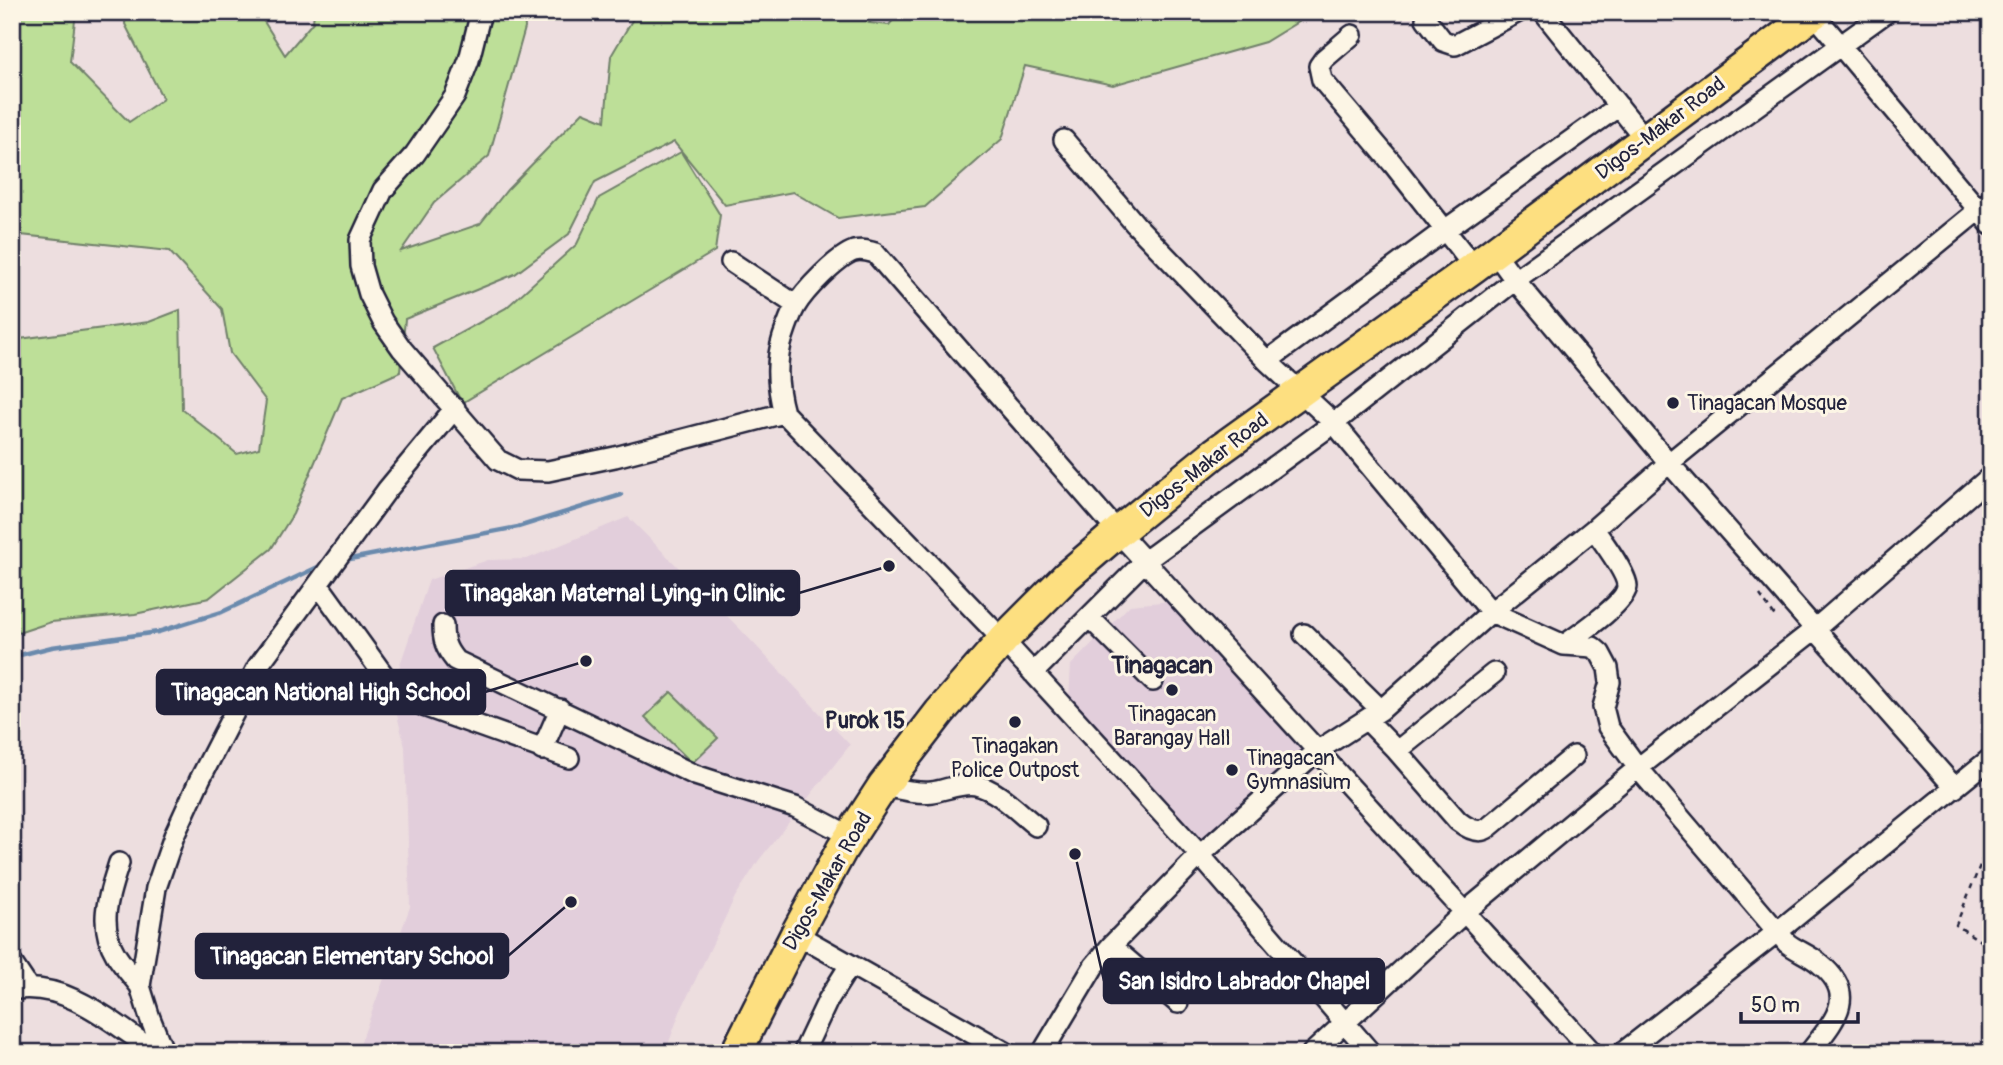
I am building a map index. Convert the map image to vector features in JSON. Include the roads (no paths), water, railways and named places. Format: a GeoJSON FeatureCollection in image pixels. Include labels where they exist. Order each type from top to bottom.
{"type":"FeatureCollection","features":[{"type":"Feature","properties":{"kind":"highway","name":"Digos-Makar Road"},"geometry":{"type":"LineString","coordinates":[[736,1053],[796,934],[850,836],[883,786],[940,712],[1003,640],[1067,576],[1215,453],[1815,13]]}},
{"type":"Feature","properties":{"kind":"street"},"geometry":{"type":"LineString","coordinates":[[481,12],[469,60],[455,96],[415,154],[383,191],[360,240],[361,266],[369,294],[383,322],[402,349],[498,460],[518,470],[548,471],[615,457],[784,413]]}},
{"type":"Feature","properties":{"kind":"street"},"geometry":{"type":"LineString","coordinates":[[1426,19],[1443,41],[1455,45],[1518,12]]}},
{"type":"Feature","properties":{"kind":"street"},"geometry":{"type":"LineString","coordinates":[[1543,12],[1645,139]]}},
{"type":"Feature","properties":{"kind":"street"},"geometry":{"type":"LineString","coordinates":[[1032,673],[1144,561],[1334,423],[1516,280],[1887,12]]}},
{"type":"Feature","properties":{"kind":"street"},"geometry":{"type":"LineString","coordinates":[[1042,1053],[1094,966],[1200,855],[1317,751],[1374,715],[1491,612],[1594,529],[1669,463],[1986,212],[1841,47],[1815,13]]}},
{"type":"Feature","properties":{"kind":"street"},"geometry":{"type":"LineString","coordinates":[[1352,34],[1319,66],[1322,80],[1445,230],[1516,280],[1669,463],[1955,788]]}},
{"type":"Feature","properties":{"kind":"street"},"geometry":{"type":"LineString","coordinates":[[1267,361],[1619,106]]}},
{"type":"Feature","properties":{"kind":"street"},"geometry":{"type":"LineString","coordinates":[[1064,140],[1135,224],[1267,361],[1334,423],[1491,612],[1564,645],[1592,647],[1605,660],[1610,682],[1603,707],[1608,727],[1638,768],[1777,932],[1787,943],[1819,963],[1835,981],[1841,997],[1841,1006],[1809,1053]]}},
{"type":"Feature","properties":{"kind":"street"},"geometry":{"type":"LineString","coordinates":[[1371,1053],[1200,855],[1003,640],[784,413],[778,391],[782,339],[796,305],[831,266],[852,252],[864,250],[875,253],[1144,561],[1593,1053]]}},
{"type":"Feature","properties":{"kind":"street"},"geometry":{"type":"LineString","coordinates":[[731,262],[796,305]]}},
{"type":"Feature","properties":{"kind":"street"},"geometry":{"type":"LineString","coordinates":[[140,986],[156,888],[174,836],[258,666],[387,490],[455,408]]}},
{"type":"Feature","properties":{"kind":"street"},"geometry":{"type":"LineString","coordinates":[[1312,1053],[1465,912],[1638,768],[1815,629],[1991,476]]}},
{"type":"Feature","properties":{"kind":"street"},"geometry":{"type":"LineString","coordinates":[[1564,645],[1609,611],[1626,592],[1627,586],[1620,569],[1594,529]]}},
{"type":"Feature","properties":{"kind":"street"},"geometry":{"type":"LineString","coordinates":[[318,584],[393,688],[426,707],[569,758]]}},
{"type":"Feature","properties":{"kind":"street"},"geometry":{"type":"LineString","coordinates":[[1089,617],[1153,681]]}},
{"type":"Feature","properties":{"kind":"street"},"geometry":{"type":"LineString","coordinates":[[443,625],[443,640],[455,660],[695,775],[795,807],[850,836]]}},
{"type":"Feature","properties":{"kind":"street"},"geometry":{"type":"LineString","coordinates":[[1304,634],[1374,715],[1397,751],[1458,821],[1468,828],[1485,831],[1574,756]]}},
{"type":"Feature","properties":{"kind":"street"},"geometry":{"type":"LineString","coordinates":[[1397,751],[1494,674]]}},
{"type":"Feature","properties":{"kind":"street"},"geometry":{"type":"LineString","coordinates":[[542,750],[560,709]]}},
{"type":"Feature","properties":{"kind":"street"},"geometry":{"type":"LineString","coordinates":[[1622,1053],[1777,932],[1991,758]]}},
{"type":"Feature","properties":{"kind":"street"},"geometry":{"type":"LineString","coordinates":[[883,786],[930,793],[971,784],[979,785],[993,792],[1036,826]]}},
{"type":"Feature","properties":{"kind":"street"},"geometry":{"type":"LineString","coordinates":[[119,863],[108,900],[106,930],[116,955],[140,986],[164,1053]]}},
{"type":"Feature","properties":{"kind":"street"},"geometry":{"type":"LineString","coordinates":[[796,934],[1007,1053]]}},
{"type":"Feature","properties":{"kind":"street"},"geometry":{"type":"LineString","coordinates":[[1111,946],[1178,1003]]}},
{"type":"Feature","properties":{"kind":"street"},"geometry":{"type":"LineString","coordinates":[[12,963],[20,988],[61,994],[82,1003],[157,1053]]}},
{"type":"Feature","properties":{"kind":"street"},"geometry":{"type":"LineString","coordinates":[[803,1053],[828,1000],[850,965]]}},
{"type":"Feature","properties":{"kind":"waterway"},"geometry":{"type":"LineString","coordinates":[[345,560],[518,527],[621,495]]}},
{"type":"Feature","properties":{"kind":"waterway"},"geometry":{"type":"LineString","coordinates":[[12,657],[52,647],[158,632],[222,612],[318,567]]}},
{"type":"Feature","properties":{"kind":"place","name":"Tinagacan Mosque"},"geometry":{"type":"Point","coordinates":[1673,403]}},
{"type":"Feature","properties":{"kind":"place","name":"Tinagakan Maternal Lying-in Clinic"},"geometry":{"type":"Point","coordinates":[889,566]}},
{"type":"Feature","properties":{"kind":"place","name":"Tinagacan National High School"},"geometry":{"type":"Point","coordinates":[586,661]}},
{"type":"Feature","properties":{"kind":"place","name":"Tinagacan Barangay Hall"},"geometry":{"type":"Point","coordinates":[1172,690]}},
{"type":"Feature","properties":{"kind":"place","name":"Tinagakan Police Outpost"},"geometry":{"type":"Point","coordinates":[1015,722]}},
{"type":"Feature","properties":{"kind":"place","name":"Tinagacan Gymnasium"},"geometry":{"type":"Point","coordinates":[1232,770]}},
{"type":"Feature","properties":{"kind":"place","name":"San Isidro Labrador Chapel"},"geometry":{"type":"Point","coordinates":[1075,854]}},
{"type":"Feature","properties":{"kind":"place","name":"Tinagacan Elementary School"},"geometry":{"type":"Point","coordinates":[571,902]}},
{"type":"Feature","properties":{"kind":"district","name":"Tinagacan"},"geometry":{"type":"Point","coordinates":[1162,665]}},
{"type":"Feature","properties":{"kind":"district","name":"Purok 15"},"geometry":{"type":"Point","coordinates":[865,720]}}]}
